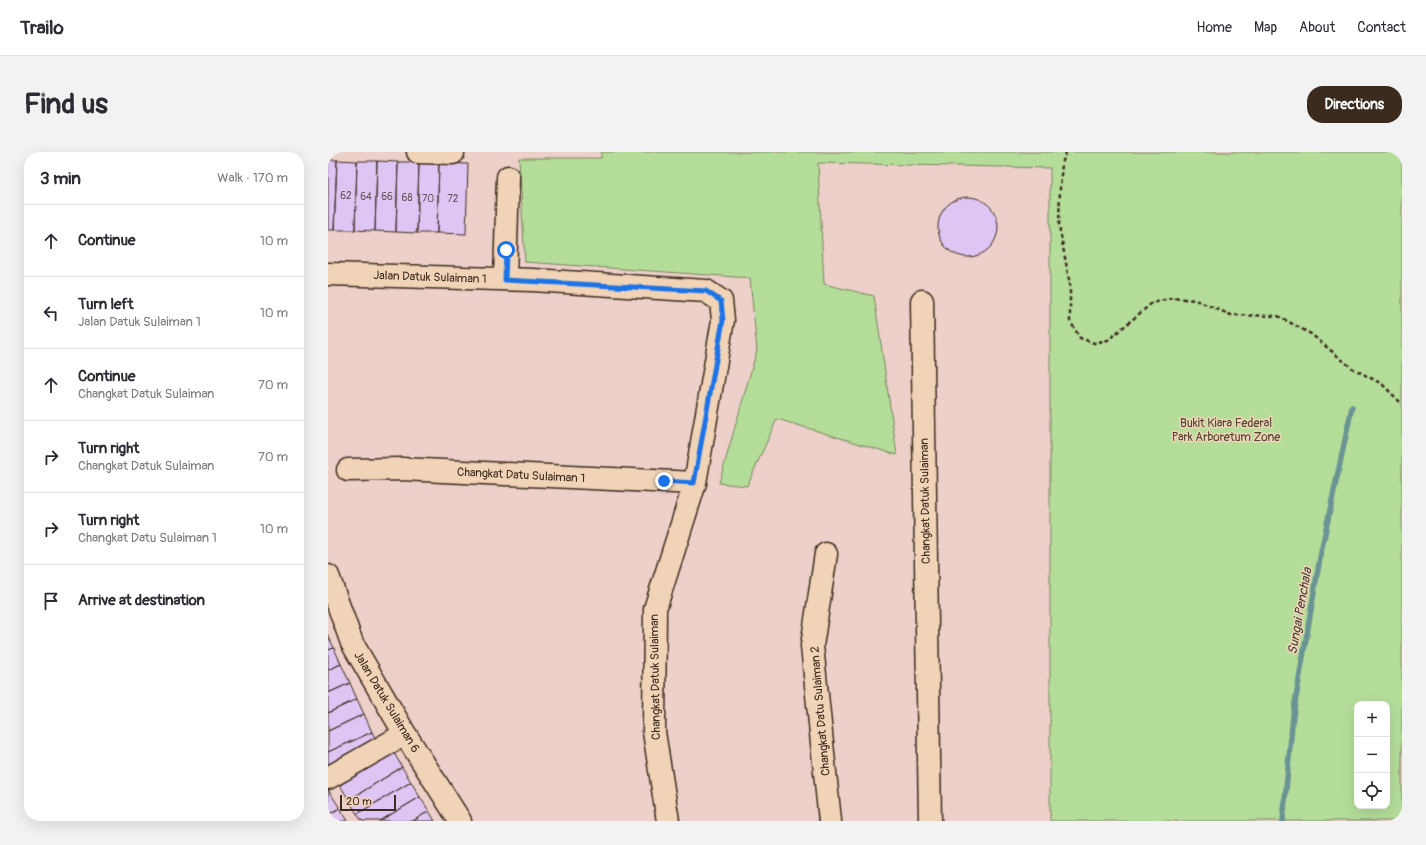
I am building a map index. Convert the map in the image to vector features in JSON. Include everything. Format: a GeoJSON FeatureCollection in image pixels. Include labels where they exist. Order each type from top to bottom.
{"type":"FeatureCollection","features":[{"type":"Feature","properties":{"kind":"street"},"geometry":{"type":"LineString","coordinates":[[418,152],[452,153]]}},
{"type":"Feature","properties":{"kind":"street"},"geometry":{"type":"LineString","coordinates":[[505,280],[508,177]]}},
{"type":"Feature","properties":{"kind":"street","name":"Jalan Datuk Sulaiman 1"},"geometry":{"type":"LineString","coordinates":[[328,274],[533,280]]}},
{"type":"Feature","properties":{"kind":"street","name":"Changkat Datuk Sulaiman"},"geometry":{"type":"LineString","coordinates":[[533,280],[706,291],[721,301],[723,320],[694,483],[654,609],[654,732],[668,821]]}},
{"type":"Feature","properties":{"kind":"street","name":"Changkat Datuk Sulaiman"},"geometry":{"type":"LineString","coordinates":[[922,301],[930,821]]}},
{"type":"Feature","properties":{"kind":"street","name":"Changkat Datu Sulaiman 1"},"geometry":{"type":"LineString","coordinates":[[348,470],[402,469],[694,483]]}},
{"type":"Feature","properties":{"kind":"street","name":"Changkat Datu Sulaiman 2"},"geometry":{"type":"LineString","coordinates":[[826,554],[812,646],[830,821]]}},
{"type":"Feature","properties":{"kind":"street","name":"Jalan Datuk Sulaiman 6"},"geometry":{"type":"LineString","coordinates":[[328,576],[352,643],[405,734],[460,821]]}},
{"type":"Feature","properties":{"kind":"street"},"geometry":{"type":"LineString","coordinates":[[328,778],[405,734]]}},
{"type":"Feature","properties":{"kind":"path"},"geometry":{"type":"LineString","coordinates":[[1066,152],[1062,164],[1059,225],[1070,285],[1070,321],[1080,338],[1094,343],[1108,340],[1152,303],[1173,298],[1196,300],[1231,315],[1278,316],[1311,334],[1352,368],[1382,384],[1402,404]]}},
{"type":"Feature","properties":{"kind":"green space","name":"Bukit Kiara Federal Park Arboretum Zone"},"geometry":{"type":"Polygon","coordinates":[[[601,152],[1402,152],[1402,821],[1050,821],[1050,168],[818,163],[824,284],[874,296],[897,455],[777,419],[747,486],[719,483],[757,350],[750,278],[525,262],[519,158],[601,158],[601,152]]]}},
{"type":"Feature","properties":{"kind":"building"},"geometry":{"type":"Polygon","coordinates":[[[328,160],[337,160],[334,230],[328,230],[328,160]]]}},
{"type":"Feature","properties":{"kind":"building"},"geometry":{"type":"Polygon","coordinates":[[[337,160],[357,161],[355,230],[334,230],[337,160]]]}},
{"type":"Feature","properties":{"kind":"building"},"geometry":{"type":"Polygon","coordinates":[[[357,161],[377,161],[375,231],[355,230],[357,161]]]}},
{"type":"Feature","properties":{"kind":"building"},"geometry":{"type":"Polygon","coordinates":[[[377,161],[398,162],[396,232],[375,231],[377,161]]]}},
{"type":"Feature","properties":{"kind":"building"},"geometry":{"type":"Polygon","coordinates":[[[398,162],[419,162],[417,233],[396,232],[398,162]]]}},
{"type":"Feature","properties":{"kind":"building"},"geometry":{"type":"Polygon","coordinates":[[[419,162],[439,163],[437,233],[417,233],[419,162]]]}},
{"type":"Feature","properties":{"kind":"building"},"geometry":{"type":"Polygon","coordinates":[[[439,163],[468,164],[466,234],[437,233],[439,163]]]}},
{"type":"Feature","properties":{"kind":"building"},"geometry":{"type":"Polygon","coordinates":[[[962,197],[974,197],[985,202],[993,210],[998,221],[996,239],[985,252],[974,257],[962,257],[951,252],[943,244],[938,233],[938,221],[943,210],[951,202],[962,197]]]}},
{"type":"Feature","properties":{"kind":"building"},"geometry":{"type":"Polygon","coordinates":[[[328,635],[334,648],[328,650],[328,635]]]}},
{"type":"Feature","properties":{"kind":"building"},"geometry":{"type":"Polygon","coordinates":[[[334,648],[341,664],[328,670],[328,650],[334,648]]]}},
{"type":"Feature","properties":{"kind":"building"},"geometry":{"type":"Polygon","coordinates":[[[341,664],[350,683],[328,693],[328,670],[341,664]]]}},
{"type":"Feature","properties":{"kind":"building"},"geometry":{"type":"Polygon","coordinates":[[[350,683],[357,699],[328,713],[328,693],[350,683]]]}},
{"type":"Feature","properties":{"kind":"building"},"geometry":{"type":"Polygon","coordinates":[[[357,699],[364,714],[328,731],[328,713],[357,699]]]}},
{"type":"Feature","properties":{"kind":"building"},"geometry":{"type":"Polygon","coordinates":[[[364,714],[372,732],[328,752],[328,731],[364,714]]]}},
{"type":"Feature","properties":{"kind":"building"},"geometry":{"type":"Polygon","coordinates":[[[372,732],[379,746],[328,769],[328,752],[372,732]]]}},
{"type":"Feature","properties":{"kind":"building"},"geometry":{"type":"Polygon","coordinates":[[[394,753],[402,767],[349,800],[340,785],[394,753]]]}},
{"type":"Feature","properties":{"kind":"building"},"geometry":{"type":"Polygon","coordinates":[[[402,767],[411,782],[357,814],[349,800],[402,767]]]}},
{"type":"Feature","properties":{"kind":"building"},"geometry":{"type":"Polygon","coordinates":[[[411,782],[420,797],[380,821],[362,821],[357,814],[411,782]]]}},
{"type":"Feature","properties":{"kind":"building"},"geometry":{"type":"Polygon","coordinates":[[[328,790],[340,808],[328,815],[328,790]]]}},
{"type":"Feature","properties":{"kind":"building"},"geometry":{"type":"Polygon","coordinates":[[[420,797],[429,811],[413,821],[380,821],[420,797]]]}},
{"type":"Feature","properties":{"kind":"building"},"geometry":{"type":"Polygon","coordinates":[[[340,808],[348,821],[328,821],[328,815],[340,808]]]}},
{"type":"Feature","properties":{"kind":"building"},"geometry":{"type":"Polygon","coordinates":[[[429,811],[435,821],[413,821],[429,811]]]}},
{"type":"Feature","properties":{"kind":"waterway","name":"Sungai Penchala"},"geometry":{"type":"LineString","coordinates":[[1283,821],[1293,715],[1321,552],[1352,407]]}},
{"type":"Feature","properties":{"kind":"route"},"geometry":{"type":"LineString","coordinates":[[506,250],[505,280],[533,280],[706,291],[721,301],[723,320],[694,483],[664,481]]}}]}
